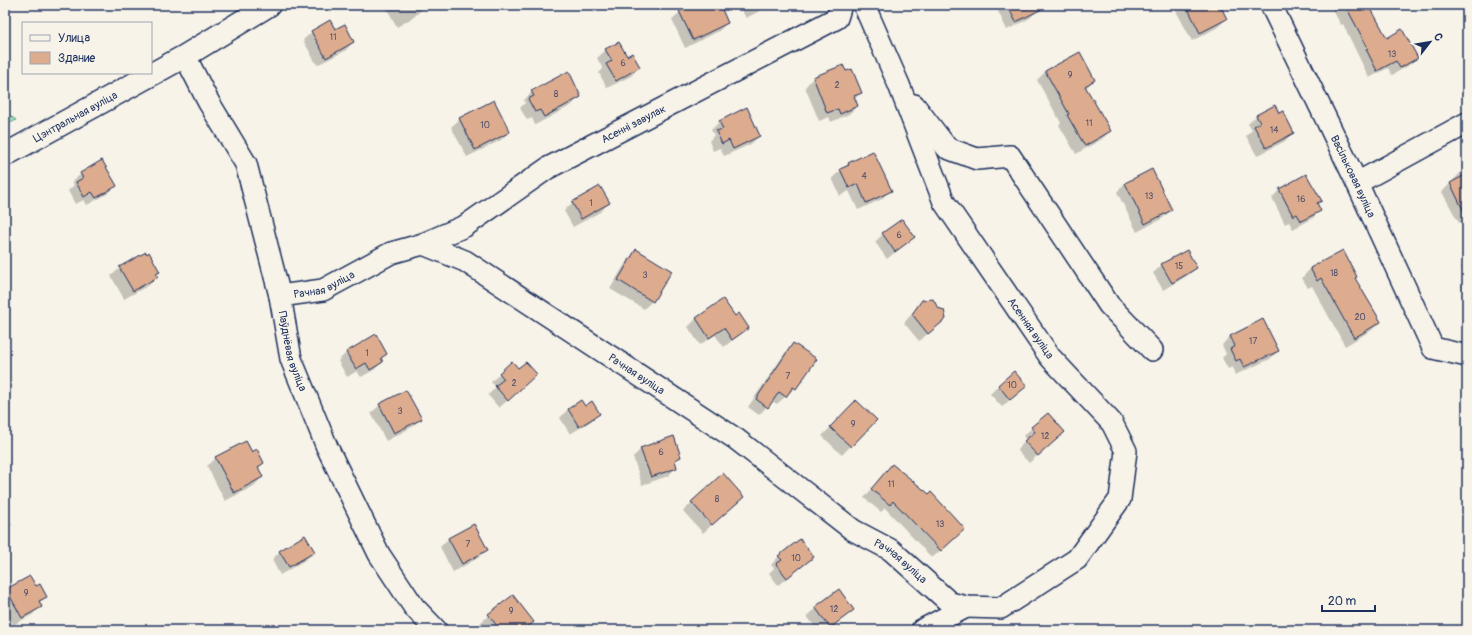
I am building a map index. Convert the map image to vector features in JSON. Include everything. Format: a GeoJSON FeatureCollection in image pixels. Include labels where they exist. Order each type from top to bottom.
{"type":"FeatureCollection","features":[{"type":"Feature","properties":{"kind":"street","name":"Цэнтральная вуліца"},"geometry":{"type":"LineString","coordinates":[[5,155],[185,56],[269,5]]}},
{"type":"Feature","properties":{"kind":"street","name":"Асенні завулак"},"geometry":{"type":"LineString","coordinates":[[423,244],[465,226],[548,168],[837,18],[841,5]]}},
{"type":"Feature","properties":{"kind":"street","name":"Асенняя вуліца"},"geometry":{"type":"LineString","coordinates":[[864,5],[898,85],[944,202],[1050,357],[1112,423],[1126,451],[1120,499],[1077,559],[1001,608],[966,607]]}},
{"type":"Feature","properties":{"kind":"street","name":"Васільковая вуліца"},"geometry":{"type":"LineString","coordinates":[[1271,5],[1357,183],[1433,348],[1467,356]]}},
{"type":"Feature","properties":{"kind":"street","name":"Паўднёвая вуліца"},"geometry":{"type":"LineString","coordinates":[[185,56],[208,101],[246,164],[280,296],[291,359],[327,447],[379,554],[414,607],[436,630]]}},
{"type":"Feature","properties":{"kind":"street","name":"Асенняя вуліца"},"geometry":{"type":"LineString","coordinates":[[898,85],[947,148],[977,159],[1010,156],[1109,305],[1152,350]]}},
{"type":"Feature","properties":{"kind":"street"},"geometry":{"type":"LineString","coordinates":[[1357,183],[1467,124]]}},
{"type":"Feature","properties":{"kind":"street","name":"Рачная вуліца"},"geometry":{"type":"LineString","coordinates":[[280,296],[323,290],[391,253],[423,244],[465,261],[736,439],[853,530],[891,550],[950,603],[966,607]]}},
{"type":"Feature","properties":{"kind":"street"},"geometry":{"type":"LineString","coordinates":[[922,630],[966,607]]}},
{"type":"Feature","properties":{"kind":"green space"},"geometry":{"type":"Polygon","coordinates":[[[5,112],[16,120],[5,126],[5,112]]]}},
{"type":"Feature","properties":{"kind":"building"},"geometry":{"type":"Polygon","coordinates":[[[692,5],[720,5],[728,23],[693,40],[679,11],[692,5]]]}},
{"type":"Feature","properties":{"kind":"building"},"geometry":{"type":"Polygon","coordinates":[[[1007,5],[1050,5],[1016,22],[1007,5]]]}},
{"type":"Feature","properties":{"kind":"building"},"geometry":{"type":"Polygon","coordinates":[[[1186,5],[1220,5],[1227,19],[1200,33],[1186,5]]]}},
{"type":"Feature","properties":{"kind":"building"},"geometry":{"type":"Polygon","coordinates":[[[1345,5],[1369,5],[1387,38],[1402,29],[1418,58],[1400,68],[1396,61],[1377,71],[1366,49],[1368,48],[1345,5]]]}},
{"type":"Feature","properties":{"kind":"building"},"geometry":{"type":"Polygon","coordinates":[[[330,20],[335,29],[345,24],[354,42],[326,58],[311,31],[330,20]]]}},
{"type":"Feature","properties":{"kind":"building"},"geometry":{"type":"Polygon","coordinates":[[[619,42],[627,56],[632,53],[640,67],[616,81],[606,64],[612,61],[605,49],[619,42]]]}},
{"type":"Feature","properties":{"kind":"building"},"geometry":{"type":"Polygon","coordinates":[[[1080,52],[1095,80],[1085,86],[1111,131],[1085,146],[1067,115],[1069,114],[1045,71],[1080,52]]]}},
{"type":"Feature","properties":{"kind":"building"},"geometry":{"type":"Polygon","coordinates":[[[843,65],[846,71],[852,69],[862,93],[854,96],[858,106],[840,114],[838,109],[827,113],[813,77],[843,65]]]}},
{"type":"Feature","properties":{"kind":"building"},"geometry":{"type":"Polygon","coordinates":[[[569,71],[581,97],[544,117],[540,110],[535,112],[528,99],[534,96],[531,91],[569,71]]]}},
{"type":"Feature","properties":{"kind":"building"},"geometry":{"type":"Polygon","coordinates":[[[494,100],[510,132],[475,150],[459,118],[494,100]]]}},
{"type":"Feature","properties":{"kind":"building"},"geometry":{"type":"Polygon","coordinates":[[[1275,105],[1279,113],[1283,111],[1294,133],[1266,148],[1254,126],[1260,123],[1256,115],[1275,105]]]}},
{"type":"Feature","properties":{"kind":"building"},"geometry":{"type":"Polygon","coordinates":[[[747,107],[760,136],[733,149],[729,140],[722,144],[716,131],[723,129],[719,121],[747,107]]]}},
{"type":"Feature","properties":{"kind":"building"},"geometry":{"type":"Polygon","coordinates":[[[873,151],[892,191],[866,203],[858,184],[849,188],[840,169],[849,165],[848,163],[873,151]]]}},
{"type":"Feature","properties":{"kind":"building"},"geometry":{"type":"Polygon","coordinates":[[[102,160],[117,186],[96,198],[92,192],[84,197],[76,182],[83,178],[80,173],[102,160]]]}},
{"type":"Feature","properties":{"kind":"building"},"geometry":{"type":"Polygon","coordinates":[[[1152,169],[1172,210],[1145,224],[1125,183],[1152,169]]]}},
{"type":"Feature","properties":{"kind":"building"},"geometry":{"type":"Polygon","coordinates":[[[1306,174],[1322,201],[1317,203],[1321,211],[1301,221],[1297,214],[1293,216],[1279,189],[1306,174]]]}},
{"type":"Feature","properties":{"kind":"building"},"geometry":{"type":"Polygon","coordinates":[[[1467,174],[1467,218],[1450,183],[1467,174]]]}},
{"type":"Feature","properties":{"kind":"building"},"geometry":{"type":"Polygon","coordinates":[[[600,186],[610,203],[581,219],[572,202],[600,186]]]}},
{"type":"Feature","properties":{"kind":"building"},"geometry":{"type":"Polygon","coordinates":[[[902,219],[915,237],[895,252],[882,233],[902,219]]]}},
{"type":"Feature","properties":{"kind":"building"},"geometry":{"type":"Polygon","coordinates":[[[636,249],[672,271],[653,302],[618,280],[636,249]]]}},
{"type":"Feature","properties":{"kind":"building"},"geometry":{"type":"Polygon","coordinates":[[[1187,250],[1197,268],[1172,283],[1161,264],[1187,250]]]}},
{"type":"Feature","properties":{"kind":"building"},"geometry":{"type":"Polygon","coordinates":[[[1343,250],[1357,277],[1355,278],[1381,322],[1354,338],[1321,278],[1317,281],[1310,268],[1343,250]]]}},
{"type":"Feature","properties":{"kind":"building"},"geometry":{"type":"Polygon","coordinates":[[[146,252],[147,254],[149,252],[160,272],[156,274],[158,277],[133,291],[119,267],[146,252]]]}},
{"type":"Feature","properties":{"kind":"building"},"geometry":{"type":"Polygon","coordinates":[[[723,299],[735,316],[739,313],[749,328],[732,340],[724,328],[709,338],[696,318],[723,299]]]}},
{"type":"Feature","properties":{"kind":"building"},"geometry":{"type":"Polygon","coordinates":[[[933,299],[938,308],[944,310],[946,319],[928,334],[912,314],[922,300],[933,299]]]}},
{"type":"Feature","properties":{"kind":"building"},"geometry":{"type":"Polygon","coordinates":[[[1263,319],[1279,351],[1244,367],[1240,359],[1236,361],[1230,349],[1235,346],[1230,336],[1263,319]]]}},
{"type":"Feature","properties":{"kind":"building"},"geometry":{"type":"Polygon","coordinates":[[[376,334],[387,354],[381,358],[383,362],[370,370],[366,363],[356,369],[346,352],[376,334]]]}},
{"type":"Feature","properties":{"kind":"building"},"geometry":{"type":"Polygon","coordinates":[[[793,343],[817,359],[796,389],[793,387],[786,397],[779,392],[768,408],[756,399],[793,343]]]}},
{"type":"Feature","properties":{"kind":"building"},"geometry":{"type":"Polygon","coordinates":[[[512,361],[518,368],[526,362],[537,374],[508,401],[495,386],[504,379],[499,373],[512,361]]]}},
{"type":"Feature","properties":{"kind":"building"},"geometry":{"type":"Polygon","coordinates":[[[1014,371],[1027,386],[1010,400],[998,385],[1014,371]]]}},
{"type":"Feature","properties":{"kind":"building"},"geometry":{"type":"Polygon","coordinates":[[[406,390],[422,419],[394,433],[379,404],[406,390]]]}},
{"type":"Feature","properties":{"kind":"building"},"geometry":{"type":"Polygon","coordinates":[[[581,400],[585,406],[592,401],[600,414],[579,427],[568,409],[581,400]]]}},
{"type":"Feature","properties":{"kind":"building"},"geometry":{"type":"Polygon","coordinates":[[[856,400],[877,420],[851,447],[830,427],[856,400]]]}},
{"type":"Feature","properties":{"kind":"building"},"geometry":{"type":"Polygon","coordinates":[[[1048,413],[1065,432],[1038,456],[1024,441],[1035,432],[1031,427],[1048,413]]]}},
{"type":"Feature","properties":{"kind":"building"},"geometry":{"type":"Polygon","coordinates":[[[674,436],[681,457],[675,460],[677,468],[651,477],[640,448],[674,436]]]}},
{"type":"Feature","properties":{"kind":"building"},"geometry":{"type":"Polygon","coordinates":[[[246,441],[252,452],[257,449],[264,463],[258,467],[263,477],[234,493],[215,457],[246,441]]]}},
{"type":"Feature","properties":{"kind":"building"},"geometry":{"type":"Polygon","coordinates":[[[892,464],[929,494],[931,492],[965,529],[941,551],[893,501],[890,505],[871,489],[892,464]]]}},
{"type":"Feature","properties":{"kind":"building"},"geometry":{"type":"Polygon","coordinates":[[[723,473],[744,497],[712,525],[691,502],[723,473]]]}},
{"type":"Feature","properties":{"kind":"building"},"geometry":{"type":"Polygon","coordinates":[[[474,524],[488,550],[462,564],[448,538],[474,524]]]}},
{"type":"Feature","properties":{"kind":"building"},"geometry":{"type":"Polygon","coordinates":[[[305,535],[315,552],[289,567],[279,551],[305,535]]]}},
{"type":"Feature","properties":{"kind":"building"},"geometry":{"type":"Polygon","coordinates":[[[800,539],[814,557],[787,578],[776,564],[782,560],[778,556],[800,539]]]}},
{"type":"Feature","properties":{"kind":"building"},"geometry":{"type":"Polygon","coordinates":[[[30,576],[36,586],[40,584],[47,597],[39,601],[42,607],[22,618],[6,589],[30,576]]]}},
{"type":"Feature","properties":{"kind":"building"},"geometry":{"type":"Polygon","coordinates":[[[839,589],[854,610],[830,628],[815,607],[839,589]]]}},
{"type":"Feature","properties":{"kind":"building"},"geometry":{"type":"Polygon","coordinates":[[[513,595],[534,622],[524,630],[500,630],[488,614],[513,595]]]}}]}
